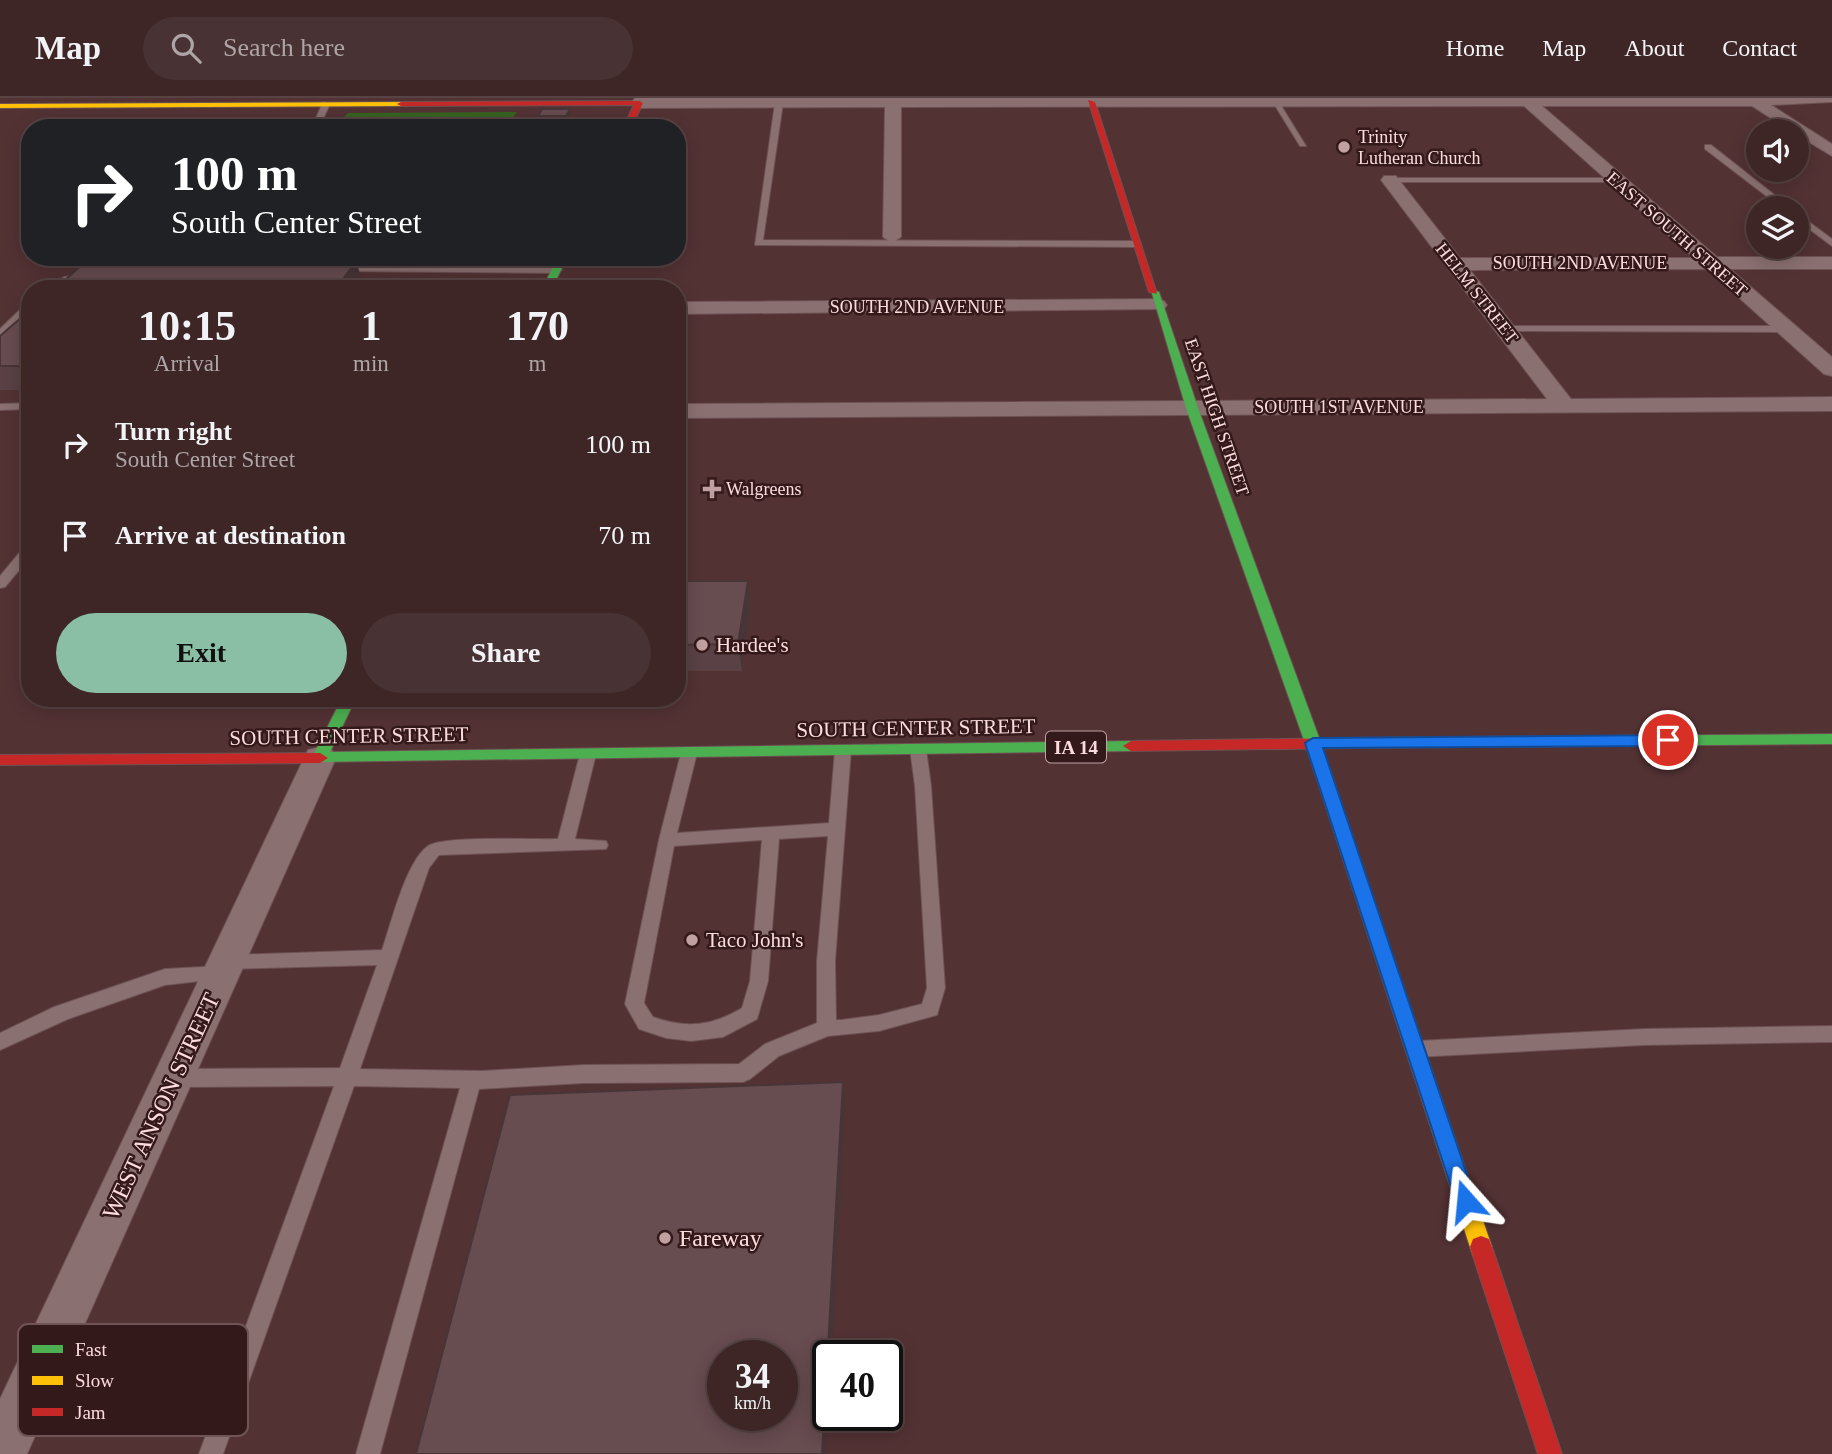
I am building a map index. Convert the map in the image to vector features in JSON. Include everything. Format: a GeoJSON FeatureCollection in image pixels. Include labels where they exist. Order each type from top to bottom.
{"type":"FeatureCollection","features":[{"type":"Feature","properties":{"kind":"main road"},"geometry":{"type":"LineString","coordinates":[[0,106],[640,100],[631,119]]}},
{"type":"Feature","properties":{"kind":"main road","name":"EAST HIGH STREET"},"geometry":{"type":"LineString","coordinates":[[1091,102],[1192,408],[1313,743],[1550,1454]]}},
{"type":"Feature","properties":{"kind":"main road"},"geometry":{"type":"LineString","coordinates":[[320,758],[345,707]]}},
{"type":"Feature","properties":{"kind":"main road","name":"SOUTH CENTER STREET"},"geometry":{"type":"LineString","coordinates":[[0,760],[1832,739]]}},
{"type":"Feature","properties":{"kind":"street"},"geometry":{"type":"LineString","coordinates":[[640,100],[893,103],[942,100],[1091,102],[1832,98]]}},
{"type":"Feature","properties":{"kind":"street","name":"EAST SOUTH STREET"},"geometry":{"type":"LineString","coordinates":[[1525,99],[1832,369]]}},
{"type":"Feature","properties":{"kind":"street"},"geometry":{"type":"LineString","coordinates":[[1753,99],[1832,151]]}},
{"type":"Feature","properties":{"kind":"street"},"geometry":{"type":"LineString","coordinates":[[891,237],[893,103]]}},
{"type":"Feature","properties":{"kind":"street","name":"HELM STREET"},"geometry":{"type":"LineString","coordinates":[[1390,180],[1564,405]]}},
{"type":"Feature","properties":{"kind":"street","name":"SOUTH 2ND AVENUE"},"geometry":{"type":"LineString","coordinates":[[1454,264],[1832,263]]}},
{"type":"Feature","properties":{"kind":"street","name":"SOUTH 2ND AVENUE"},"geometry":{"type":"LineString","coordinates":[[686,308],[1157,305]]}},
{"type":"Feature","properties":{"kind":"street","name":"SOUTH 1ST AVENUE"},"geometry":{"type":"LineString","coordinates":[[686,411],[1832,404]]}},
{"type":"Feature","properties":{"kind":"street","name":"WEST ANSON STREET"},"geometry":{"type":"LineString","coordinates":[[61,1324],[320,758]]}},
{"type":"Feature","properties":{"kind":"street","name":"WEST ANSON STREET"},"geometry":{"type":"LineString","coordinates":[[1,1454],[18,1417]]}},
{"type":"Feature","properties":{"kind":"lane"},"geometry":{"type":"LineString","coordinates":[[319,119],[330,101]]}},
{"type":"Feature","properties":{"kind":"lane"},"geometry":{"type":"LineString","coordinates":[[1274,101],[1303,144]]}},
{"type":"Feature","properties":{"kind":"lane"},"geometry":{"type":"LineString","coordinates":[[779,103],[758,243],[1137,244]]}},
{"type":"Feature","properties":{"kind":"lane"},"geometry":{"type":"LineString","coordinates":[[1708,148],[1771,196]]}},
{"type":"Feature","properties":{"kind":"lane"},"geometry":{"type":"LineString","coordinates":[[1390,180],[1617,180]]}},
{"type":"Feature","properties":{"kind":"lane"},"geometry":{"type":"LineString","coordinates":[[1809,225],[1832,243]]}},
{"type":"Feature","properties":{"kind":"lane"},"geometry":{"type":"LineString","coordinates":[[487,270],[489,266]]}},
{"type":"Feature","properties":{"kind":"lane"},"geometry":{"type":"LineString","coordinates":[[325,268],[487,270],[536,266]]}},
{"type":"Feature","properties":{"kind":"lane"},"geometry":{"type":"LineString","coordinates":[[65,280],[92,275]]}},
{"type":"Feature","properties":{"kind":"lane"},"geometry":{"type":"LineString","coordinates":[[0,335],[21,313]]}},
{"type":"Feature","properties":{"kind":"lane"},"geometry":{"type":"LineString","coordinates":[[1505,329],[1786,329]]}},
{"type":"Feature","properties":{"kind":"lane"},"geometry":{"type":"LineString","coordinates":[[0,407],[21,406]]}},
{"type":"Feature","properties":{"kind":"lane"},"geometry":{"type":"LineString","coordinates":[[0,584],[21,560]]}},
{"type":"Feature","properties":{"kind":"lane"},"geometry":{"type":"LineString","coordinates":[[174,1078],[472,1079],[583,1074],[743,1073],[772,1050],[827,1028],[860,1028],[884,1024],[930,1009],[936,988],[923,786],[918,749]]}},
{"type":"Feature","properties":{"kind":"lane"},"geometry":{"type":"LineString","coordinates":[[827,1028],[826,961],[843,750]]}},
{"type":"Feature","properties":{"kind":"lane"},"geometry":{"type":"LineString","coordinates":[[689,753],[667,840],[634,1004],[646,1023],[666,1030],[691,1033],[723,1029],[750,1013],[759,981],[771,834]]}},
{"type":"Feature","properties":{"kind":"lane"},"geometry":{"type":"LineString","coordinates":[[565,846],[588,754]]}},
{"type":"Feature","properties":{"kind":"lane"},"geometry":{"type":"LineString","coordinates":[[667,840],[836,829]]}},
{"type":"Feature","properties":{"kind":"lane"},"geometry":{"type":"LineString","coordinates":[[248,1351],[421,865],[434,850],[451,847],[600,845]]}},
{"type":"Feature","properties":{"kind":"lane"},"geometry":{"type":"LineString","coordinates":[[0,1042],[61,1013],[166,977],[225,967],[389,957]]}},
{"type":"Feature","properties":{"kind":"lane"},"geometry":{"type":"LineString","coordinates":[[1415,1049],[1644,1037],[1832,1034]]}},
{"type":"Feature","properties":{"kind":"lane"},"geometry":{"type":"LineString","coordinates":[[368,1454],[472,1079]]}},
{"type":"Feature","properties":{"kind":"lane"},"geometry":{"type":"LineString","coordinates":[[211,1454],[217,1436]]}},
{"type":"Feature","properties":{"kind":"green space"},"geometry":{"type":"Polygon","coordinates":[[[517,112],[512,119],[342,119],[348,113],[517,112]]]}},
{"type":"Feature","properties":{"kind":"building"},"geometry":{"type":"Polygon","coordinates":[[[542,109],[570,109],[566,116],[538,116],[542,109]]]}},
{"type":"Feature","properties":{"kind":"building"},"geometry":{"type":"Polygon","coordinates":[[[81,266],[352,266],[342,280],[65,280],[81,266]]]}},
{"type":"Feature","properties":{"kind":"building"},"geometry":{"type":"Polygon","coordinates":[[[21,318],[21,366],[0,366],[0,336],[21,318]]]}},
{"type":"Feature","properties":{"kind":"building"},"geometry":{"type":"Polygon","coordinates":[[[686,581],[748,581],[738,644],[686,645],[686,581]]]}},
{"type":"Feature","properties":{"kind":"building","name":"Fareway"},"geometry":{"type":"Polygon","coordinates":[[[843,1082],[828,1340],[812,1340],[812,1431],[823,1431],[822,1454],[416,1454],[510,1095],[843,1082]]]}},
{"type":"Feature","properties":{"kind":"traffic: fast"},"geometry":{"type":"LineString","coordinates":[[552,280],[558,266]]}},
{"type":"Feature","properties":{"kind":"traffic: fast"},"geometry":{"type":"LineString","coordinates":[[1154,292],[1192,408],[1313,743],[1382,951]]}},
{"type":"Feature","properties":{"kind":"traffic: fast"},"geometry":{"type":"LineString","coordinates":[[345,707],[320,758],[1131,746]]}},
{"type":"Feature","properties":{"kind":"traffic: fast"},"geometry":{"type":"LineString","coordinates":[[1354,743],[1832,739]]}},
{"type":"Feature","properties":{"kind":"traffic: slow"},"geometry":{"type":"LineString","coordinates":[[0,106],[401,104]]}},
{"type":"Feature","properties":{"kind":"traffic: slow"},"geometry":{"type":"LineString","coordinates":[[1382,951],[1481,1247]]}},
{"type":"Feature","properties":{"kind":"traffic: jam"},"geometry":{"type":"LineString","coordinates":[[1091,102],[1154,292]]}},
{"type":"Feature","properties":{"kind":"traffic: jam"},"geometry":{"type":"LineString","coordinates":[[401,104],[639,103],[631,119]]}},
{"type":"Feature","properties":{"kind":"traffic: jam"},"geometry":{"type":"LineString","coordinates":[[1131,746],[1354,743]]}},
{"type":"Feature","properties":{"kind":"traffic: jam"},"geometry":{"type":"LineString","coordinates":[[0,760],[320,758]]}},
{"type":"Feature","properties":{"kind":"traffic: jam"},"geometry":{"type":"LineString","coordinates":[[1481,1247],[1550,1454]]}},
{"type":"Feature","properties":{"kind":"place","name":"Trinity Lutheran Church"},"geometry":{"type":"Point","coordinates":[1344,147]}},
{"type":"Feature","properties":{"kind":"place","name":"Walgreens"},"geometry":{"type":"Point","coordinates":[712,489]}},
{"type":"Feature","properties":{"kind":"place","name":"Hardee's"},"geometry":{"type":"Point","coordinates":[702,645]}},
{"type":"Feature","properties":{"kind":"place","name":"Taco John's"},"geometry":{"type":"Point","coordinates":[692,940]}},
{"type":"Feature","properties":{"kind":"place","name":"Fareway"},"geometry":{"type":"Point","coordinates":[665,1238]}},
{"type":"Feature","properties":{"kind":"route"},"geometry":{"type":"LineString","coordinates":[[1466,1201],[1313,743],[1668,740]]}}]}
